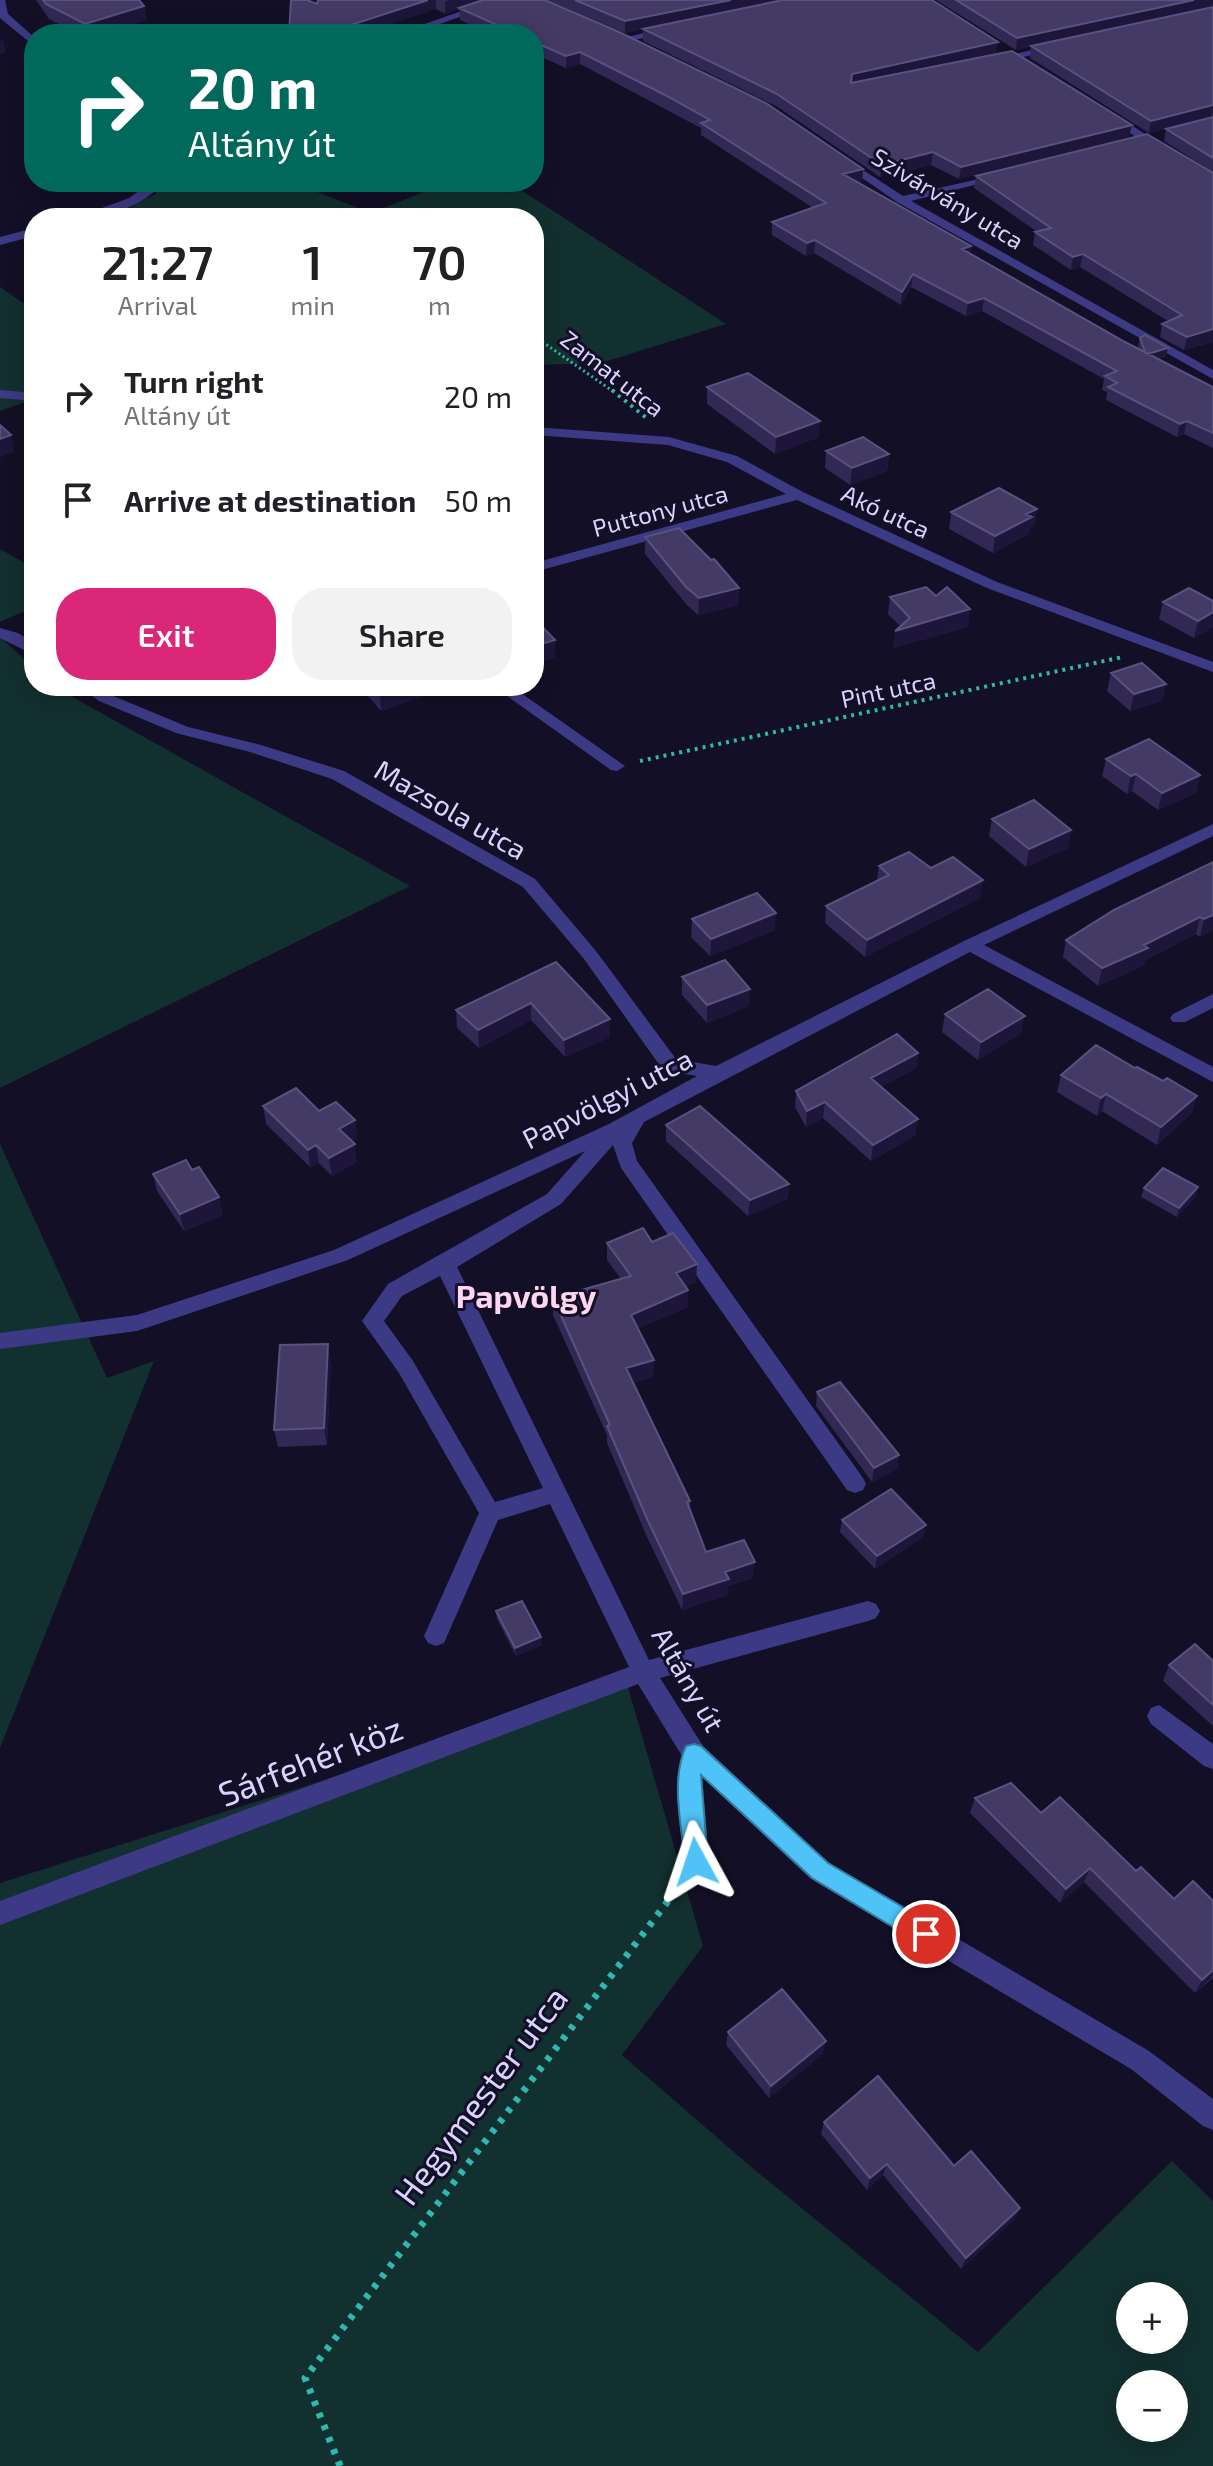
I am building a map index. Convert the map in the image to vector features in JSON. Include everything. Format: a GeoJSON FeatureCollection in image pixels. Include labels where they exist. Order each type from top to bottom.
{"type":"FeatureCollection","features":[{"type":"Feature","properties":{"kind":"street"},"geometry":{"type":"LineString","coordinates":[[0,0],[3,15],[24,34]]}},
{"type":"Feature","properties":{"kind":"street"},"geometry":{"type":"LineString","coordinates":[[431,24],[503,0]]}},
{"type":"Feature","properties":{"kind":"street"},"geometry":{"type":"LineString","coordinates":[[624,39],[684,27]]}},
{"type":"Feature","properties":{"kind":"street"},"geometry":{"type":"LineString","coordinates":[[610,33],[649,51]]}},
{"type":"Feature","properties":{"kind":"street"},"geometry":{"type":"LineString","coordinates":[[986,62],[1076,43]]}},
{"type":"Feature","properties":{"kind":"street"},"geometry":{"type":"LineString","coordinates":[[1001,48],[1028,64]]}},
{"type":"Feature","properties":{"kind":"street"},"geometry":{"type":"LineString","coordinates":[[1094,105],[1173,156]]}},
{"type":"Feature","properties":{"kind":"street"},"geometry":{"type":"LineString","coordinates":[[1132,142],[1160,135]]}},
{"type":"Feature","properties":{"kind":"street","name":"Szivárvány utca"},"geometry":{"type":"LineString","coordinates":[[827,149],[901,200],[1213,375]]}},
{"type":"Feature","properties":{"kind":"street"},"geometry":{"type":"LineString","coordinates":[[901,200],[1008,173]]}},
{"type":"Feature","properties":{"kind":"street"},"geometry":{"type":"LineString","coordinates":[[112,208],[148,192]]}},
{"type":"Feature","properties":{"kind":"street"},"geometry":{"type":"LineString","coordinates":[[0,241],[24,235]]}},
{"type":"Feature","properties":{"kind":"street"},"geometry":{"type":"LineString","coordinates":[[0,394],[24,396]]}},
{"type":"Feature","properties":{"kind":"street","name":"Akó utca"},"geometry":{"type":"LineString","coordinates":[[544,431],[669,441],[732,459],[798,495],[992,585],[1213,667]]}},
{"type":"Feature","properties":{"kind":"street"},"geometry":{"type":"LineString","coordinates":[[544,444],[575,433]]}},
{"type":"Feature","properties":{"kind":"street","name":"Puttony utca"},"geometry":{"type":"LineString","coordinates":[[544,565],[798,495]]}},
{"type":"Feature","properties":{"kind":"street"},"geometry":{"type":"LineString","coordinates":[[0,633],[24,643]]}},
{"type":"Feature","properties":{"kind":"street","name":"Mazsola utca"},"geometry":{"type":"LineString","coordinates":[[102,696],[182,730],[255,748],[338,775],[529,883],[590,955],[670,1065],[718,1073]]}},
{"type":"Feature","properties":{"kind":"street"},"geometry":{"type":"LineString","coordinates":[[516,696],[617,766]]}},
{"type":"Feature","properties":{"kind":"street","name":"Papvölgyi utca"},"geometry":{"type":"LineString","coordinates":[[0,1341],[137,1323],[288,1274],[437,1213],[616,1129],[718,1073],[970,945],[1213,829]]}},
{"type":"Feature","properties":{"kind":"street"},"geometry":{"type":"LineString","coordinates":[[970,945],[1213,1075]]}},
{"type":"Feature","properties":{"kind":"street"},"geometry":{"type":"LineString","coordinates":[[1179,1018],[1213,1000]]}},
{"type":"Feature","properties":{"kind":"street"},"geometry":{"type":"LineString","coordinates":[[639,1116],[622,1142],[628,1163],[855,1484]]}},
{"type":"Feature","properties":{"kind":"street"},"geometry":{"type":"LineString","coordinates":[[490,1513],[406,1367],[372,1321],[395,1290],[554,1199],[616,1129]]}},
{"type":"Feature","properties":{"kind":"street","name":"Altány út"},"geometry":{"type":"LineString","coordinates":[[445,1264],[643,1672],[694,1754],[820,1871],[1140,2060],[1213,2116]]}},
{"type":"Feature","properties":{"kind":"street"},"geometry":{"type":"LineString","coordinates":[[436,1636],[490,1513],[556,1493]]}},
{"type":"Feature","properties":{"kind":"street","name":"Sárfehér köz"},"geometry":{"type":"LineString","coordinates":[[0,1913],[643,1672],[868,1611]]}},
{"type":"Feature","properties":{"kind":"street"},"geometry":{"type":"LineString","coordinates":[[1159,1716],[1213,1758]]}},
{"type":"Feature","properties":{"kind":"street"},"geometry":{"type":"LineString","coordinates":[[694,1754],[689,1779],[696,1862]]}},
{"type":"Feature","properties":{"kind":"path","name":"Zamat utca"},"geometry":{"type":"LineString","coordinates":[[544,343],[641,411],[669,441]]}},
{"type":"Feature","properties":{"kind":"path","name":"Pint utca"},"geometry":{"type":"LineString","coordinates":[[617,766],[1167,648]]}},
{"type":"Feature","properties":{"kind":"path","name":"Hegymester utca"},"geometry":{"type":"LineString","coordinates":[[340,2466],[305,2378],[649,1930],[696,1862]]}},
{"type":"Feature","properties":{"kind":"green space"},"geometry":{"type":"Polygon","coordinates":[[[317,192],[358,208],[129,208],[155,194],[317,192]]]}},
{"type":"Feature","properties":{"kind":"green space"},"geometry":{"type":"Polygon","coordinates":[[[424,192],[524,192],[726,324],[601,363],[544,365],[544,208],[384,208],[424,192]]]}},
{"type":"Feature","properties":{"kind":"green space"},"geometry":{"type":"Polygon","coordinates":[[[0,287],[24,304],[24,403],[0,411],[0,287]]]}},
{"type":"Feature","properties":{"kind":"green space"},"geometry":{"type":"Polygon","coordinates":[[[0,549],[24,562],[24,611],[0,622],[0,549]]]}},
{"type":"Feature","properties":{"kind":"green space"},"geometry":{"type":"Polygon","coordinates":[[[0,637],[24,659],[24,696],[71,696],[410,886],[0,1088],[0,637]]]}},
{"type":"Feature","properties":{"kind":"green space"},"geometry":{"type":"Polygon","coordinates":[[[0,1144],[107,1378],[154,1361],[0,1748],[0,1144]]]}},
{"type":"Feature","properties":{"kind":"green space"},"geometry":{"type":"Polygon","coordinates":[[[627,1684],[703,1946],[622,2055],[750,2166],[978,2352],[1172,2161],[1213,2201],[1213,2466],[0,2466],[0,1883],[627,1684]]]}},
{"type":"Feature","properties":{"kind":"building"},"geometry":{"type":"Polygon","coordinates":[[[43,0],[139,0],[144,6],[85,24],[43,0]]]}},
{"type":"Feature","properties":{"kind":"building"},"geometry":{"type":"Polygon","coordinates":[[[291,0],[307,0],[317,4],[318,0],[428,0],[354,24],[290,24],[291,0]]]}},
{"type":"Feature","properties":{"kind":"building"},"geometry":{"type":"Polygon","coordinates":[[[483,0],[545,0],[766,103],[863,169],[843,174],[971,246],[962,249],[1125,342],[1213,387],[1213,433],[1187,421],[1180,424],[1108,387],[1117,383],[1105,376],[1117,371],[984,298],[968,303],[913,274],[902,292],[815,240],[807,243],[772,222],[826,203],[701,123],[710,120],[580,52],[566,56],[544,46],[544,24],[495,24],[459,8],[483,0]]]}},
{"type":"Feature","properties":{"kind":"building"},"geometry":{"type":"Polygon","coordinates":[[[575,0],[731,0],[625,21],[575,0]]]}},
{"type":"Feature","properties":{"kind":"building"},"geometry":{"type":"Polygon","coordinates":[[[783,0],[932,0],[998,42],[852,74],[851,83],[1012,51],[1132,125],[961,167],[933,152],[882,165],[777,94],[643,29],[783,0]]]}},
{"type":"Feature","properties":{"kind":"building"},"geometry":{"type":"Polygon","coordinates":[[[956,0],[1194,0],[1017,38],[956,0]]]}},
{"type":"Feature","properties":{"kind":"building"},"geometry":{"type":"Polygon","coordinates":[[[1213,7],[1213,105],[1151,121],[1031,46],[1213,7]]]}},
{"type":"Feature","properties":{"kind":"building"},"geometry":{"type":"Polygon","coordinates":[[[1213,117],[1213,158],[1166,129],[1213,117]]]}},
{"type":"Feature","properties":{"kind":"building"},"geometry":{"type":"Polygon","coordinates":[[[1147,134],[1213,173],[1213,329],[1187,337],[1162,324],[1182,315],[1083,254],[1073,257],[1035,232],[1051,228],[976,176],[1147,134]]]}},
{"type":"Feature","properties":{"kind":"building"},"geometry":{"type":"Polygon","coordinates":[[[1145,335],[1168,348],[1148,354],[1140,338],[1145,335]]]}},
{"type":"Feature","properties":{"kind":"building"},"geometry":{"type":"Polygon","coordinates":[[[748,373],[820,421],[776,437],[707,387],[748,373]]]}},
{"type":"Feature","properties":{"kind":"building"},"geometry":{"type":"Polygon","coordinates":[[[0,425],[11,435],[0,439],[0,425]]]}},
{"type":"Feature","properties":{"kind":"building"},"geometry":{"type":"Polygon","coordinates":[[[863,437],[889,454],[852,468],[826,451],[863,437]]]}},
{"type":"Feature","properties":{"kind":"building"},"geometry":{"type":"Polygon","coordinates":[[[999,488],[1037,509],[1026,514],[1032,517],[995,536],[951,512],[999,488]]]}},
{"type":"Feature","properties":{"kind":"building"},"geometry":{"type":"Polygon","coordinates":[[[679,528],[711,560],[714,559],[739,588],[699,598],[686,587],[645,537],[679,528]]]}},
{"type":"Feature","properties":{"kind":"building"},"geometry":{"type":"Polygon","coordinates":[[[926,587],[936,596],[947,587],[970,609],[895,631],[910,618],[890,597],[926,587]]]}},
{"type":"Feature","properties":{"kind":"building"},"geometry":{"type":"Polygon","coordinates":[[[1189,588],[1213,601],[1213,612],[1198,621],[1163,602],[1189,588]]]}},
{"type":"Feature","properties":{"kind":"building"},"geometry":{"type":"Polygon","coordinates":[[[544,628],[555,640],[544,643],[544,628]]]}},
{"type":"Feature","properties":{"kind":"building"},"geometry":{"type":"Polygon","coordinates":[[[1142,663],[1166,684],[1134,694],[1111,673],[1142,663]]]}},
{"type":"Feature","properties":{"kind":"building"},"geometry":{"type":"Polygon","coordinates":[[[1149,739],[1200,775],[1162,793],[1136,774],[1131,776],[1106,759],[1149,739]]]}},
{"type":"Feature","properties":{"kind":"building"},"geometry":{"type":"Polygon","coordinates":[[[1034,800],[1071,830],[1029,849],[992,819],[1034,800]]]}},
{"type":"Feature","properties":{"kind":"building"},"geometry":{"type":"Polygon","coordinates":[[[909,852],[931,868],[953,857],[983,880],[867,940],[826,906],[889,875],[879,866],[909,852]]]}},
{"type":"Feature","properties":{"kind":"building"},"geometry":{"type":"Polygon","coordinates":[[[1213,862],[1213,915],[1204,919],[1200,917],[1144,945],[1148,948],[1102,968],[1066,940],[1114,910],[1213,862]]]}},
{"type":"Feature","properties":{"kind":"building"},"geometry":{"type":"Polygon","coordinates":[[[757,893],[776,913],[711,939],[692,919],[757,893]]]}},
{"type":"Feature","properties":{"kind":"building"},"geometry":{"type":"Polygon","coordinates":[[[725,960],[750,989],[707,1005],[682,977],[725,960]]]}},
{"type":"Feature","properties":{"kind":"building"},"geometry":{"type":"Polygon","coordinates":[[[556,962],[610,1019],[564,1040],[531,1003],[478,1030],[456,1010],[556,962]]]}},
{"type":"Feature","properties":{"kind":"building"},"geometry":{"type":"Polygon","coordinates":[[[988,989],[1025,1016],[981,1042],[945,1014],[988,989]]]}},
{"type":"Feature","properties":{"kind":"building"},"geometry":{"type":"Polygon","coordinates":[[[897,1034],[918,1053],[871,1078],[918,1119],[873,1145],[825,1102],[807,1111],[796,1091],[897,1034]]]}},
{"type":"Feature","properties":{"kind":"building"},"geometry":{"type":"Polygon","coordinates":[[[1096,1045],[1135,1068],[1163,1081],[1167,1078],[1197,1096],[1161,1127],[1106,1094],[1101,1098],[1061,1075],[1096,1045]]]}},
{"type":"Feature","properties":{"kind":"building"},"geometry":{"type":"Polygon","coordinates":[[[296,1088],[319,1111],[336,1102],[355,1120],[339,1129],[355,1144],[329,1158],[316,1145],[308,1150],[263,1106],[296,1088]]]}},
{"type":"Feature","properties":{"kind":"building"},"geometry":{"type":"Polygon","coordinates":[[[700,1106],[789,1184],[750,1200],[666,1125],[700,1106]]]}},
{"type":"Feature","properties":{"kind":"building"},"geometry":{"type":"Polygon","coordinates":[[[186,1160],[192,1170],[199,1167],[219,1197],[180,1214],[153,1174],[186,1160]]]}},
{"type":"Feature","properties":{"kind":"building"},"geometry":{"type":"Polygon","coordinates":[[[1163,1168],[1198,1187],[1179,1208],[1144,1188],[1163,1168]]]}},
{"type":"Feature","properties":{"kind":"building"},"geometry":{"type":"Polygon","coordinates":[[[643,1228],[652,1242],[673,1233],[697,1264],[676,1273],[688,1290],[631,1315],[654,1360],[626,1368],[690,1501],[687,1502],[706,1552],[744,1540],[755,1562],[725,1572],[729,1579],[683,1594],[648,1521],[607,1426],[610,1425],[553,1298],[631,1276],[607,1243],[643,1228]]]}},
{"type":"Feature","properties":{"kind":"building"},"geometry":{"type":"Polygon","coordinates":[[[328,1344],[324,1428],[274,1430],[280,1345],[328,1344]]]}},
{"type":"Feature","properties":{"kind":"building"},"geometry":{"type":"Polygon","coordinates":[[[840,1382],[899,1455],[874,1468],[817,1392],[840,1382]]]}},
{"type":"Feature","properties":{"kind":"building"},"geometry":{"type":"Polygon","coordinates":[[[891,1489],[926,1525],[877,1556],[842,1520],[891,1489]]]}},
{"type":"Feature","properties":{"kind":"building"},"geometry":{"type":"Polygon","coordinates":[[[522,1601],[541,1637],[515,1648],[496,1611],[522,1601]]]}},
{"type":"Feature","properties":{"kind":"building"},"geometry":{"type":"Polygon","coordinates":[[[1195,1644],[1213,1661],[1213,1705],[1169,1665],[1195,1644]]]}},
{"type":"Feature","properties":{"kind":"building"},"geometry":{"type":"Polygon","coordinates":[[[1011,1783],[1041,1813],[1060,1797],[1136,1871],[1141,1867],[1174,1899],[1193,1881],[1213,1901],[1213,1970],[1202,1980],[1090,1868],[1066,1889],[975,1798],[1011,1783]]]}},
{"type":"Feature","properties":{"kind":"building"},"geometry":{"type":"Polygon","coordinates":[[[782,1989],[826,2041],[771,2086],[728,2032],[782,1989]]]}},
{"type":"Feature","properties":{"kind":"building"},"geometry":{"type":"Polygon","coordinates":[[[878,2076],[954,2166],[971,2151],[1020,2208],[966,2258],[887,2164],[870,2178],[824,2122],[878,2076]]]}},
{"type":"Feature","properties":{"kind":"district","name":"Papvölgy"},"geometry":{"type":"Point","coordinates":[526,1295]}},
{"type":"Feature","properties":{"kind":"route"},"geometry":{"type":"LineString","coordinates":[[696,1862],[689,1779],[694,1754],[820,1871],[926,1934]]}}]}
